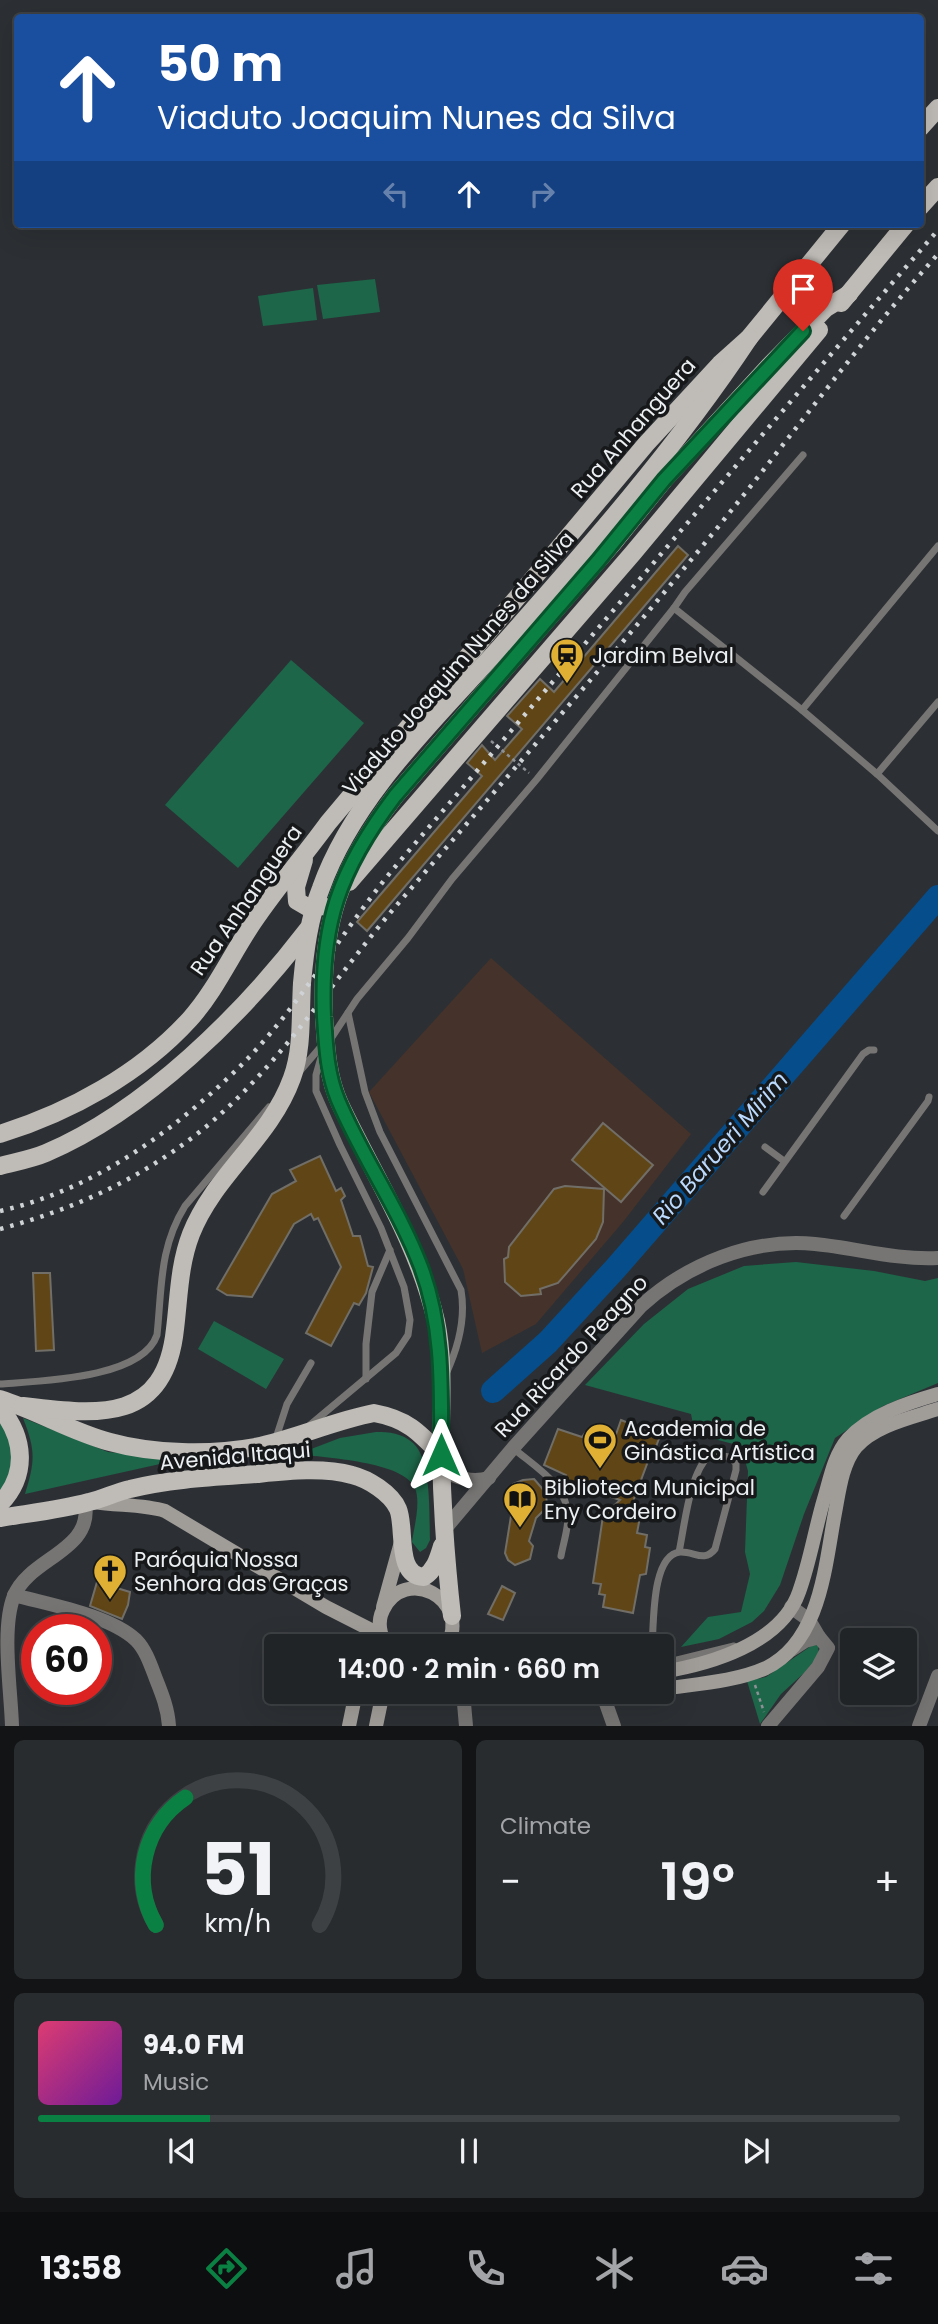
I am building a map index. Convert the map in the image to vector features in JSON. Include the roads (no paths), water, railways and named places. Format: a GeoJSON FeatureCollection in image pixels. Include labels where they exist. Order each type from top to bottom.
{"type":"FeatureCollection","features":[{"type":"Feature","properties":{"kind":"main road"},"geometry":{"type":"LineString","coordinates":[[924,124],[938,108]]}},
{"type":"Feature","properties":{"kind":"main road"},"geometry":{"type":"LineString","coordinates":[[924,203],[938,187]]}},
{"type":"Feature","properties":{"kind":"main road","name":"Rua Anhanguera"},"geometry":{"type":"LineString","coordinates":[[0,1134],[44,1118],[93,1095],[147,1057],[188,1021],[215,986],[238,945],[285,876],[328,823],[646,444],[720,364],[749,338],[839,228]]}},
{"type":"Feature","properties":{"kind":"main road"},"geometry":{"type":"LineString","coordinates":[[0,1166],[46,1153],[139,1098],[241,1007],[280,965],[328,905],[641,543],[903,228]]}},
{"type":"Feature","properties":{"kind":"main road","name":"Viaduto Joaquim Nunes da Silva"},"geometry":{"type":"LineString","coordinates":[[452,1616],[444,1536],[441,1361],[436,1325],[422,1268],[394,1206],[340,1104],[326,1051],[323,995],[327,940],[335,900],[348,867],[373,825],[395,796],[614,542],[664,480],[769,366],[827,308],[849,294]]}},
{"type":"Feature","properties":{"kind":"main road","name":"Viaduto Joaquim Nunes da Silva"},"geometry":{"type":"LineString","coordinates":[[23,1406],[75,1411],[106,1410],[127,1405],[149,1393],[161,1381],[169,1365],[175,1332],[179,1277],[191,1235],[206,1203],[273,1118],[294,1074],[299,1053],[307,937],[321,885],[341,843],[359,812],[407,752],[585,551],[665,454],[749,338]]}},
{"type":"Feature","properties":{"kind":"main road"},"geometry":{"type":"LineString","coordinates":[[310,848],[298,877],[296,895],[298,901],[309,908],[328,905]]}},
{"type":"Feature","properties":{"kind":"main road"},"geometry":{"type":"LineString","coordinates":[[674,1669],[720,1658],[752,1643],[772,1629],[799,1594],[836,1461],[848,1438],[870,1421],[909,1403],[938,1394]]}},
{"type":"Feature","properties":{"kind":"main road"},"geometry":{"type":"LineString","coordinates":[[0,1399],[108,1441],[158,1451],[236,1450],[374,1413],[391,1416],[412,1426],[441,1463]]}},
{"type":"Feature","properties":{"kind":"main road"},"geometry":{"type":"LineString","coordinates":[[0,1408],[15,1430],[20,1452],[19,1474],[0,1504]]}},
{"type":"Feature","properties":{"kind":"main road"},"geometry":{"type":"LineString","coordinates":[[674,1687],[751,1673],[765,1668],[790,1650],[818,1601],[842,1479],[852,1454],[857,1446],[878,1431],[938,1409]]}},
{"type":"Feature","properties":{"kind":"main road","name":"Avenida Itaqui"},"geometry":{"type":"LineString","coordinates":[[0,1518],[88,1503],[130,1489],[153,1485],[274,1472],[331,1471],[354,1475],[386,1494],[397,1507],[401,1521],[402,1537],[381,1614],[381,1634]]}},
{"type":"Feature","properties":{"kind":"main road"},"geometry":{"type":"LineString","coordinates":[[88,1503],[147,1506],[165,1511],[367,1634]]}},
{"type":"Feature","properties":{"kind":"main road"},"geometry":{"type":"LineString","coordinates":[[402,1537],[406,1565],[410,1572],[420,1577],[429,1573],[436,1564],[444,1536]]}},
{"type":"Feature","properties":{"kind":"main road"},"geometry":{"type":"LineString","coordinates":[[381,1614],[393,1597],[412,1589],[433,1592],[448,1606],[452,1616],[453,1634]]}},
{"type":"Feature","properties":{"kind":"main road"},"geometry":{"type":"LineString","coordinates":[[349,1726],[354,1704]]}},
{"type":"Feature","properties":{"kind":"main road"},"geometry":{"type":"LineString","coordinates":[[376,1726],[381,1704]]}},
{"type":"Feature","properties":{"kind":"street","name":"Rua Ricardo Peagno"},"geometry":{"type":"LineString","coordinates":[[444,1536],[513,1448],[641,1306],[671,1281],[736,1252],[777,1244],[813,1244],[878,1255],[914,1259],[938,1258]]}},
{"type":"Feature","properties":{"kind":"street"},"geometry":{"type":"LineString","coordinates":[[441,1463],[461,1479],[480,1481],[489,1478]]}},
{"type":"Feature","properties":{"kind":"street"},"geometry":{"type":"LineString","coordinates":[[12,1726],[8,1647],[9,1616],[14,1595],[32,1572],[80,1534],[86,1521],[88,1503]]}},
{"type":"Feature","properties":{"kind":"street"},"geometry":{"type":"LineString","coordinates":[[14,1595],[102,1621],[138,1642],[148,1659],[166,1705],[169,1726]]}},
{"type":"Feature","properties":{"kind":"street"},"geometry":{"type":"LineString","coordinates":[[769,1725],[825,1656],[827,1644],[808,1620],[791,1607]]}},
{"type":"Feature","properties":{"kind":"street"},"geometry":{"type":"LineString","coordinates":[[790,1650],[819,1637]]}},
{"type":"Feature","properties":{"kind":"street"},"geometry":{"type":"LineString","coordinates":[[919,1726],[938,1676]]}},
{"type":"Feature","properties":{"kind":"street"},"geometry":{"type":"LineString","coordinates":[[464,1704],[466,1726]]}},
{"type":"Feature","properties":{"kind":"street"},"geometry":{"type":"LineString","coordinates":[[606,1704],[614,1726]]}},
{"type":"Feature","properties":{"kind":"lane"},"geometry":{"type":"LineString","coordinates":[[298,1434],[396,1353],[408,1335],[410,1320],[404,1287],[390,1250],[316,1091],[320,1059],[347,1013],[452,879],[537,779],[685,592],[803,455]]}},
{"type":"Feature","properties":{"kind":"lane"},"geometry":{"type":"LineString","coordinates":[[802,710],[938,546]]}},
{"type":"Feature","properties":{"kind":"lane"},"geometry":{"type":"LineString","coordinates":[[674,608],[802,710],[938,831]]}},
{"type":"Feature","properties":{"kind":"lane"},"geometry":{"type":"LineString","coordinates":[[877,774],[938,702]]}},
{"type":"Feature","properties":{"kind":"lane"},"geometry":{"type":"LineString","coordinates":[[347,1013],[365,1092],[380,1132],[461,1290],[463,1311],[460,1331],[443,1382],[441,1402]]}},
{"type":"Feature","properties":{"kind":"lane"},"geometry":{"type":"LineString","coordinates":[[0,1384],[97,1373],[130,1363],[145,1355],[157,1335],[164,1256],[176,1220],[340,1024]]}},
{"type":"Feature","properties":{"kind":"lane"},"geometry":{"type":"LineString","coordinates":[[763,1192],[863,1054],[874,1050]]}},
{"type":"Feature","properties":{"kind":"lane"},"geometry":{"type":"LineString","coordinates":[[844,1216],[929,1097]]}},
{"type":"Feature","properties":{"kind":"lane"},"geometry":{"type":"LineString","coordinates":[[765,1147],[784,1161]]}},
{"type":"Feature","properties":{"kind":"lane"},"geometry":{"type":"LineString","coordinates":[[366,1379],[366,1344],[372,1292],[390,1250]]}},
{"type":"Feature","properties":{"kind":"lane"},"geometry":{"type":"LineString","coordinates":[[275,1441],[287,1404],[311,1363]]}},
{"type":"Feature","properties":{"kind":"lane"},"geometry":{"type":"LineString","coordinates":[[513,1448],[559,1487],[568,1517],[561,1556]]}},
{"type":"Feature","properties":{"kind":"lane"},"geometry":{"type":"LineString","coordinates":[[653,1634],[661,1566],[667,1558],[679,1552],[705,1557],[715,1549],[736,1470],[736,1463],[729,1457],[710,1454],[701,1462],[693,1485],[679,1552]]}},
{"type":"Feature","properties":{"kind":"lane"},"geometry":{"type":"LineString","coordinates":[[674,1661],[752,1643]]}},
{"type":"Feature","properties":{"kind":"waterway","name":"Rio Barueri Mirim"},"geometry":{"type":"LineString","coordinates":[[493,1391],[548,1342],[615,1269],[938,897]]}},
{"type":"Feature","properties":{"kind":"railway"},"geometry":{"type":"LineString","coordinates":[[0,1211],[64,1190],[124,1159],[178,1121],[229,1077],[253,1052],[297,999],[400,861],[938,230]]}},
{"type":"Feature","properties":{"kind":"railway"},"geometry":{"type":"LineString","coordinates":[[0,1229],[79,1203],[151,1166],[197,1134],[253,1082],[396,906],[663,594],[877,326],[938,254]]}},
{"type":"Feature","properties":{"kind":"place","name":"Jardim Belval"},"geometry":{"type":"Point","coordinates":[567,685]}},
{"type":"Feature","properties":{"kind":"place","name":"Academia de Ginástica Artística"},"geometry":{"type":"Point","coordinates":[600,1470]}},
{"type":"Feature","properties":{"kind":"place","name":"Biblioteca Municipal Eny Cordeiro"},"geometry":{"type":"Point","coordinates":[520,1529]}},
{"type":"Feature","properties":{"kind":"place","name":"Paróquia Nossa Senhora das Graças"},"geometry":{"type":"Point","coordinates":[110,1601]}}]}
